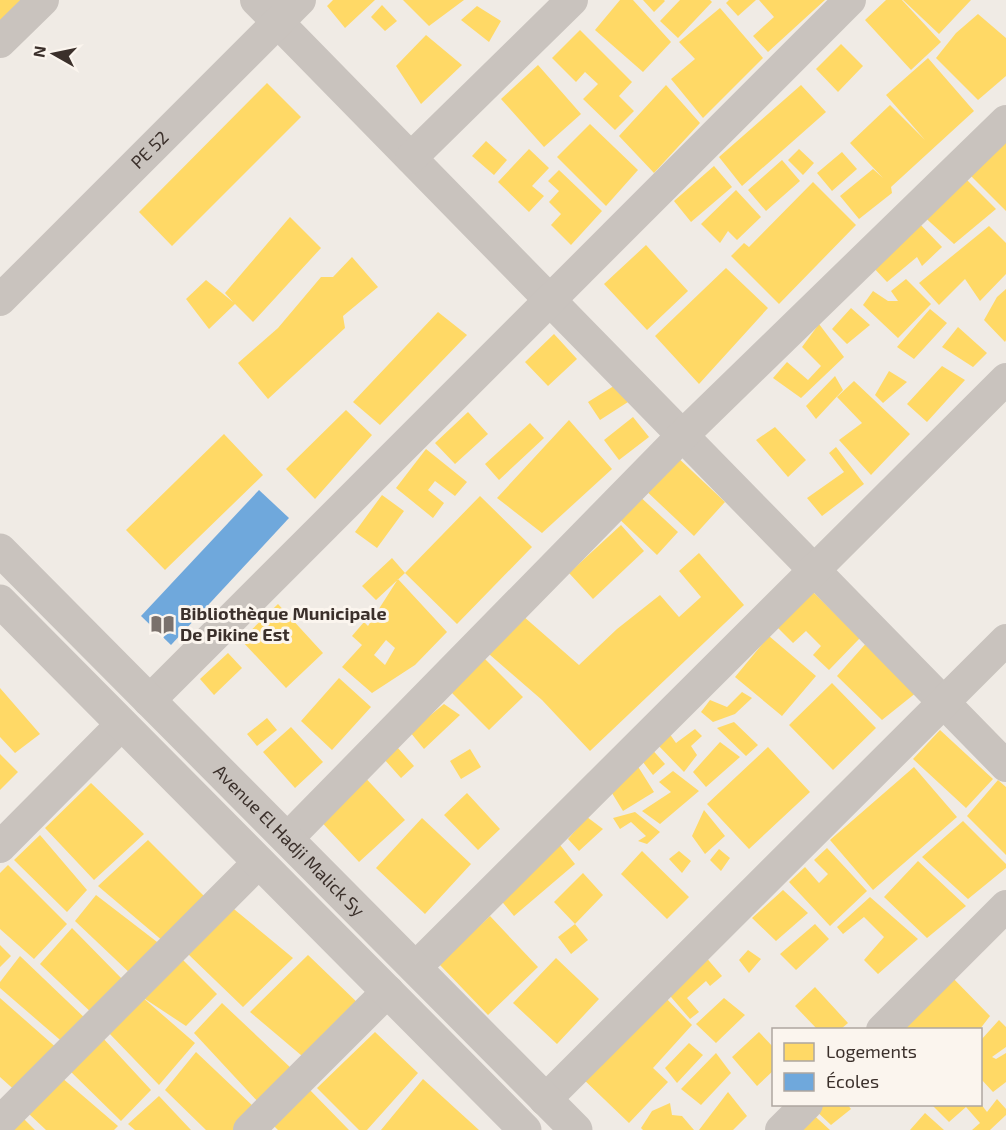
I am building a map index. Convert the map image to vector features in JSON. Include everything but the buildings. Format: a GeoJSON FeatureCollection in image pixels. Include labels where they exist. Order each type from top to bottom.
{"type":"FeatureCollection","features":[{"type":"Feature","properties":{"kind":"street"},"geometry":{"type":"LineString","coordinates":[[0,42],[43,0]]}},
{"type":"Feature","properties":{"kind":"street"},"geometry":{"type":"LineString","coordinates":[[256,0],[681,437],[814,569],[1006,766]]}},
{"type":"Feature","properties":{"kind":"street","name":"PE 52"},"geometry":{"type":"LineString","coordinates":[[0,300],[300,0]]}},
{"type":"Feature","properties":{"kind":"street"},"geometry":{"type":"LineString","coordinates":[[411,158],[572,0]]}},
{"type":"Feature","properties":{"kind":"street"},"geometry":{"type":"LineString","coordinates":[[149,701],[850,0]]}},
{"type":"Feature","properties":{"kind":"street"},"geometry":{"type":"LineString","coordinates":[[287,839],[681,437],[1006,121]]}},
{"type":"Feature","properties":{"kind":"street"},"geometry":{"type":"LineString","coordinates":[[415,968],[1006,379]]}},
{"type":"Feature","properties":{"kind":"street","name":"Avenue El Hadji Malick Sy"},"geometry":{"type":"LineString","coordinates":[[0,550],[576,1130]]}},
{"type":"Feature","properties":{"kind":"street","name":"Avenue El Hadji Malick Sy"},"geometry":{"type":"LineString","coordinates":[[0,601],[388,991],[518,1128]]}},
{"type":"Feature","properties":{"kind":"street"},"geometry":{"type":"LineString","coordinates":[[545,1100],[1006,640]]}},
{"type":"Feature","properties":{"kind":"street"},"geometry":{"type":"LineString","coordinates":[[0,847],[122,724]]}},
{"type":"Feature","properties":{"kind":"street"},"geometry":{"type":"LineString","coordinates":[[0,1122],[259,862]]}},
{"type":"Feature","properties":{"kind":"street"},"geometry":{"type":"LineString","coordinates":[[883,1028],[1006,906]]}},
{"type":"Feature","properties":{"kind":"street"},"geometry":{"type":"LineString","coordinates":[[249,1130],[388,991]]}},
{"type":"Feature","properties":{"kind":"street"},"geometry":{"type":"LineString","coordinates":[[781,1130],[805,1106]]}},
{"type":"Feature","properties":{"kind":"place","name":"Bibliothèque Municipale De Pikine Est"},"geometry":{"type":"Point","coordinates":[162,624]}}]}
